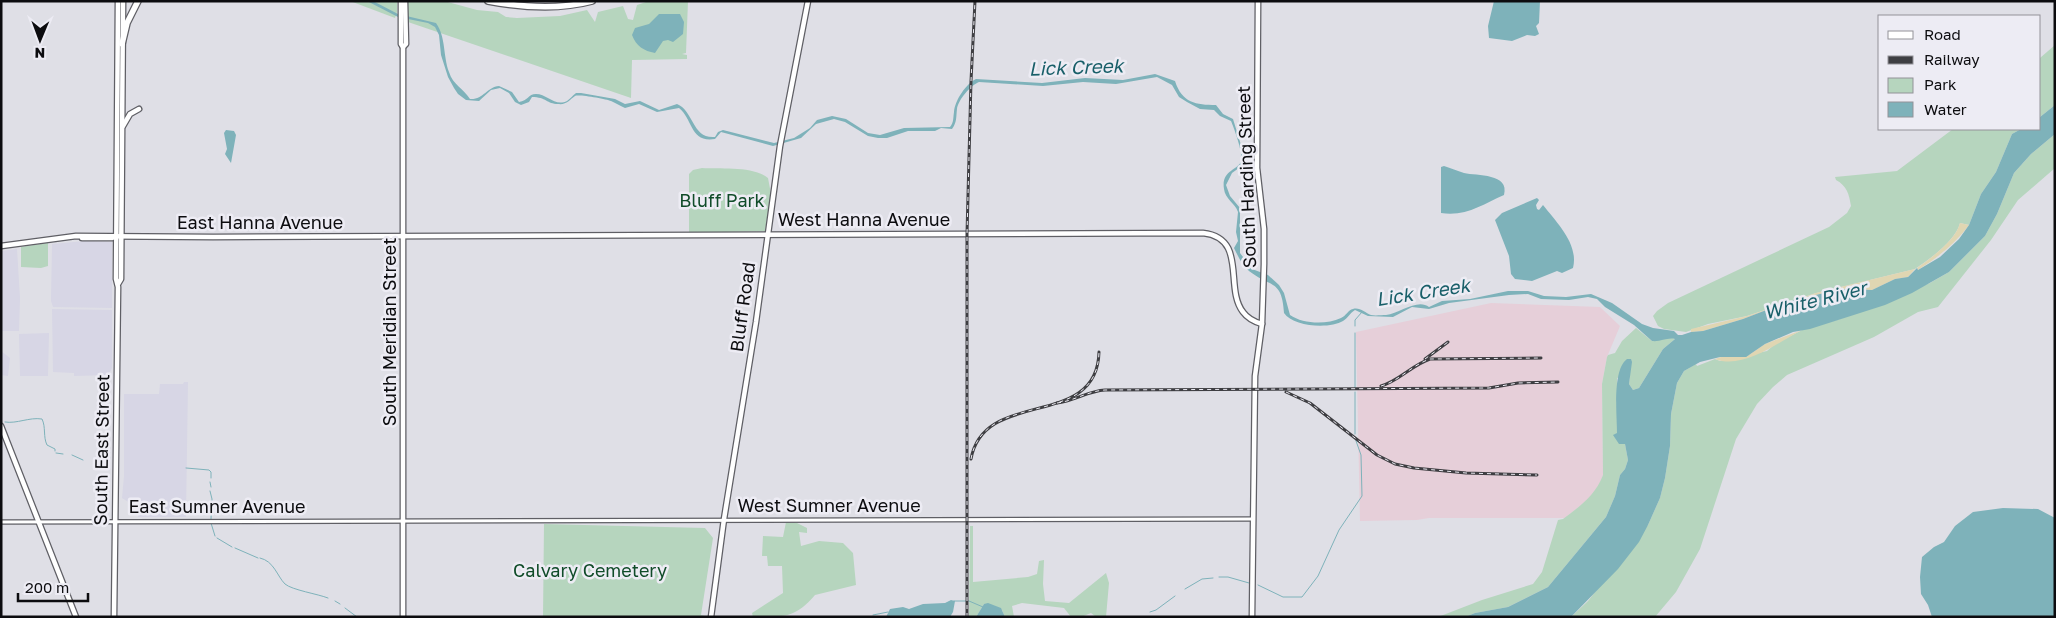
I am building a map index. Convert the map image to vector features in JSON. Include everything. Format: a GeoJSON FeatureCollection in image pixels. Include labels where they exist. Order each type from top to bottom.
{"type":"FeatureCollection","features":[{"type":"Feature","properties":{"kind":"highway"},"geometry":{"type":"LineString","coordinates":[[122,44],[127,23],[138,1]]}},
{"type":"Feature","properties":{"kind":"highway"},"geometry":{"type":"LineString","coordinates":[[488,1],[510,5],[543,7],[592,1]]}},
{"type":"Feature","properties":{"kind":"main road","name":"South East Street"},"geometry":{"type":"LineString","coordinates":[[114,617],[118,284],[121,279],[116,191],[118,1]]}},
{"type":"Feature","properties":{"kind":"main road","name":"South East Street"},"geometry":{"type":"LineString","coordinates":[[118,236],[122,194],[123,1]]}},
{"type":"Feature","properties":{"kind":"main road","name":"South Meridian Street"},"geometry":{"type":"LineString","coordinates":[[401,1],[403,8],[401,44],[404,47],[403,617]]}},
{"type":"Feature","properties":{"kind":"main road","name":"South Meridian Street"},"geometry":{"type":"LineString","coordinates":[[403,8],[405,1]]}},
{"type":"Feature","properties":{"kind":"main road","name":"Bluff Road"},"geometry":{"type":"LineString","coordinates":[[710,617],[756,322],[780,146],[808,1]]}},
{"type":"Feature","properties":{"kind":"main road","name":"South Harding Street"},"geometry":{"type":"LineString","coordinates":[[1254,519],[1255,376],[1264,291],[1264,226],[1257,163],[1258,1]]}},
{"type":"Feature","properties":{"kind":"main road"},"geometry":{"type":"LineString","coordinates":[[122,127],[128,116],[139,109]]}},
{"type":"Feature","properties":{"kind":"main road"},"geometry":{"type":"LineString","coordinates":[[116,182],[122,187]]}},
{"type":"Feature","properties":{"kind":"main road"},"geometry":{"type":"LineString","coordinates":[[116,191],[122,194]]}},
{"type":"Feature","properties":{"kind":"main road","name":"West Hanna Avenue"},"geometry":{"type":"LineString","coordinates":[[404,236],[1208,234],[1222,240],[1230,252],[1237,300],[1241,309],[1246,317],[1262,324]]}},
{"type":"Feature","properties":{"kind":"main road","name":"East Hanna Avenue"},"geometry":{"type":"LineString","coordinates":[[1,246],[89,235],[404,236]]}},
{"type":"Feature","properties":{"kind":"main road"},"geometry":{"type":"LineString","coordinates":[[1,426],[76,617]]}},
{"type":"Feature","properties":{"kind":"main road"},"geometry":{"type":"LineString","coordinates":[[1252,617],[1254,519]]}},
{"type":"Feature","properties":{"kind":"street","name":"West Sumner Avenue"},"geometry":{"type":"LineString","coordinates":[[403,520],[1254,519]]}},
{"type":"Feature","properties":{"kind":"street","name":"East Sumner Avenue"},"geometry":{"type":"LineString","coordinates":[[1,522],[403,520]]}},
{"type":"Feature","properties":{"kind":"shaded area"},"geometry":{"type":"Polygon","coordinates":[[[85,241],[112,242],[112,308],[53,307],[51,301],[52,244],[85,241]]]}},
{"type":"Feature","properties":{"kind":"shaded area"},"geometry":{"type":"Polygon","coordinates":[[[17,249],[20,298],[19,331],[1,331],[1,251],[17,249]]]}},
{"type":"Feature","properties":{"kind":"shaded area"},"geometry":{"type":"Polygon","coordinates":[[[1491,303],[1600,307],[1620,326],[1607,357],[1602,384],[1603,475],[1599,486],[1590,498],[1565,518],[1429,518],[1360,521],[1356,332],[1491,303]]]}},
{"type":"Feature","properties":{"kind":"shaded area"},"geometry":{"type":"Polygon","coordinates":[[[52,309],[112,310],[112,368],[108,375],[74,376],[74,373],[53,372],[52,309]]]}},
{"type":"Feature","properties":{"kind":"shaded area"},"geometry":{"type":"Polygon","coordinates":[[[49,333],[48,376],[20,376],[19,334],[49,333]]]}},
{"type":"Feature","properties":{"kind":"shaded area"},"geometry":{"type":"Polygon","coordinates":[[[1,351],[10,358],[8,376],[1,375],[1,351]]]}},
{"type":"Feature","properties":{"kind":"shaded area"},"geometry":{"type":"Polygon","coordinates":[[[188,382],[186,517],[138,517],[138,503],[130,503],[122,498],[124,476],[124,394],[159,394],[160,384],[183,384],[188,382]]]}},
{"type":"Feature","properties":{"kind":"green space"},"geometry":{"type":"Polygon","coordinates":[[[350,1],[397,1],[397,12],[395,18],[350,1]]]}},
{"type":"Feature","properties":{"kind":"green space"},"geometry":{"type":"Polygon","coordinates":[[[408,1],[444,1],[477,10],[498,12],[506,17],[517,18],[560,16],[587,10],[595,22],[598,12],[623,6],[628,19],[633,20],[637,5],[649,1],[688,1],[686,53],[682,54],[687,55],[687,59],[632,60],[631,98],[408,22],[408,1]]]}},
{"type":"Feature","properties":{"kind":"green space"},"geometry":{"type":"Polygon","coordinates":[[[2055,45],[2055,105],[2041,116],[2041,57],[2055,45]]]}},
{"type":"Feature","properties":{"kind":"green space"},"geometry":{"type":"Polygon","coordinates":[[[1952,130],[2019,130],[2012,134],[1996,172],[1981,194],[1969,225],[1960,223],[1958,229],[1948,242],[1935,255],[1915,269],[1816,293],[1747,316],[1708,324],[1686,332],[1664,329],[1658,326],[1653,316],[1668,303],[1829,227],[1847,213],[1851,206],[1848,194],[1835,177],[1897,171],[1952,130]]]}},
{"type":"Feature","properties":{"kind":"green space"},"geometry":{"type":"Polygon","coordinates":[[[2055,134],[2055,168],[2018,200],[1991,240],[1938,307],[1918,312],[1874,337],[1787,375],[1757,404],[1736,439],[1700,549],[1676,592],[1655,617],[1571,617],[1588,601],[1648,525],[1660,498],[1665,478],[1670,446],[1671,414],[1677,383],[1684,371],[1696,364],[1697,366],[1715,359],[1720,361],[1767,351],[1775,344],[1802,330],[1840,319],[1930,283],[1949,272],[1985,236],[1997,214],[2014,173],[2031,154],[2055,134]]]}},
{"type":"Feature","properties":{"kind":"green space","name":"Bluff Park"},"geometry":{"type":"Polygon","coordinates":[[[702,168],[746,170],[762,174],[768,178],[771,194],[765,231],[689,233],[689,174],[693,170],[702,168]]]}},
{"type":"Feature","properties":{"kind":"green space"},"geometry":{"type":"Polygon","coordinates":[[[48,243],[48,266],[41,268],[21,267],[21,247],[48,243]]]}},
{"type":"Feature","properties":{"kind":"green space"},"geometry":{"type":"Polygon","coordinates":[[[1636,328],[1652,341],[1670,337],[1675,339],[1663,349],[1639,388],[1633,390],[1629,384],[1630,374],[1617,378],[1617,433],[1625,444],[1628,460],[1625,469],[1620,475],[1615,496],[1606,517],[1548,587],[1508,607],[1475,613],[1465,617],[1438,617],[1482,600],[1533,584],[1542,572],[1558,520],[1563,519],[1586,500],[1596,489],[1603,475],[1602,384],[1607,357],[1615,353],[1622,341],[1636,328]]]}},
{"type":"Feature","properties":{"kind":"green space"},"geometry":{"type":"Polygon","coordinates":[[[786,522],[797,523],[807,528],[807,533],[799,532],[801,546],[819,541],[843,543],[853,553],[856,585],[815,595],[808,603],[788,615],[753,617],[752,613],[783,593],[782,566],[768,566],[767,556],[762,556],[763,536],[783,537],[786,522]]]}},
{"type":"Feature","properties":{"kind":"green space","name":"Calvary Cemetery"},"geometry":{"type":"Polygon","coordinates":[[[544,524],[705,528],[713,538],[701,615],[708,617],[543,617],[544,524]]]}},
{"type":"Feature","properties":{"kind":"green space"},"geometry":{"type":"Polygon","coordinates":[[[970,526],[973,526],[973,582],[1028,577],[1037,574],[1039,561],[1044,560],[1043,584],[1045,601],[1069,603],[1106,573],[1109,583],[1106,617],[1096,617],[1091,613],[1081,617],[1071,617],[1064,608],[1022,603],[1012,606],[1014,617],[1005,617],[1002,610],[984,604],[976,617],[969,617],[970,526]]]}},
{"type":"Feature","properties":{"kind":"sand"},"geometry":{"type":"Polygon","coordinates":[[[1960,223],[1969,225],[1946,250],[1918,270],[1917,268],[1936,254],[1954,236],[1960,223]]]}},
{"type":"Feature","properties":{"kind":"sand"},"geometry":{"type":"Polygon","coordinates":[[[1915,269],[1908,277],[1895,279],[1872,290],[1846,289],[1794,300],[1915,269]]]}},
{"type":"Feature","properties":{"kind":"sand"},"geometry":{"type":"Polygon","coordinates":[[[1774,307],[1743,319],[1703,331],[1691,332],[1691,329],[1747,316],[1774,307]]]}},
{"type":"Feature","properties":{"kind":"sand"},"geometry":{"type":"Polygon","coordinates":[[[1802,330],[1771,348],[1748,358],[1737,361],[1715,359],[1721,357],[1746,357],[1765,344],[1802,330]]]}},
{"type":"Feature","properties":{"kind":"water","name":"White River"},"geometry":{"type":"Polygon","coordinates":[[[367,1],[373,1],[398,14],[436,23],[443,40],[447,66],[451,76],[470,99],[478,98],[491,89],[499,86],[512,92],[519,102],[536,94],[563,102],[576,93],[581,93],[615,99],[625,104],[640,101],[659,110],[677,104],[687,112],[702,134],[715,137],[718,132],[723,130],[774,143],[794,138],[810,128],[817,120],[832,116],[846,119],[868,133],[880,135],[904,128],[950,127],[959,98],[965,88],[976,79],[1042,83],[1085,78],[1123,80],[1155,74],[1175,81],[1182,94],[1191,101],[1216,105],[1223,114],[1233,119],[1245,158],[1243,165],[1232,173],[1226,185],[1230,196],[1240,208],[1240,253],[1252,269],[1268,275],[1279,285],[1284,293],[1290,315],[1308,322],[1329,322],[1343,317],[1351,310],[1356,309],[1371,315],[1386,315],[1414,305],[1420,304],[1429,307],[1442,301],[1470,299],[1508,291],[1528,291],[1544,296],[1566,297],[1591,294],[1612,303],[1642,324],[1653,328],[1674,331],[1678,335],[1682,335],[1703,331],[1743,319],[1787,302],[1824,293],[1846,289],[1872,290],[1895,279],[1908,277],[1917,268],[1918,270],[1940,257],[1959,239],[1969,225],[1981,194],[1996,172],[2012,134],[2019,130],[2041,130],[2041,116],[2055,105],[2055,134],[2031,154],[2014,173],[1997,214],[1985,236],[1949,272],[1912,293],[1885,305],[1810,329],[1793,332],[1765,344],[1746,357],[1720,357],[1700,362],[1684,371],[1677,383],[1671,414],[1670,446],[1665,478],[1660,498],[1648,525],[1639,542],[1618,569],[1571,617],[1465,617],[1475,613],[1508,607],[1548,587],[1606,517],[1615,496],[1620,475],[1625,469],[1628,460],[1625,444],[1619,444],[1613,435],[1617,433],[1616,393],[1622,365],[1627,359],[1631,359],[1629,384],[1633,390],[1639,388],[1663,349],[1675,339],[1652,341],[1634,325],[1605,307],[1597,299],[1588,297],[1569,300],[1541,299],[1528,294],[1509,295],[1449,303],[1429,309],[1412,307],[1393,317],[1368,316],[1355,310],[1337,324],[1321,326],[1303,324],[1289,318],[1284,313],[1281,294],[1278,289],[1249,271],[1234,248],[1238,241],[1236,232],[1238,212],[1226,196],[1224,183],[1227,175],[1239,165],[1242,159],[1231,121],[1220,116],[1214,110],[1200,109],[1187,102],[1179,97],[1172,85],[1157,77],[1116,84],[1083,82],[1043,86],[979,82],[962,97],[957,109],[956,122],[952,129],[908,131],[887,138],[878,138],[868,136],[845,122],[834,119],[816,124],[801,138],[773,146],[721,132],[715,139],[701,137],[696,134],[679,108],[657,112],[639,104],[625,108],[608,100],[577,96],[566,103],[561,104],[554,104],[532,97],[529,102],[521,105],[515,102],[509,93],[500,88],[491,90],[479,101],[466,100],[458,94],[448,77],[441,55],[439,35],[435,27],[428,23],[398,17],[367,1]]]}},
{"type":"Feature","properties":{"kind":"water"},"geometry":{"type":"Polygon","coordinates":[[[1494,1],[1540,1],[1539,23],[1536,26],[1539,34],[1535,36],[1527,35],[1512,41],[1489,38],[1488,26],[1494,1]]]}},
{"type":"Feature","properties":{"kind":"water"},"geometry":{"type":"Polygon","coordinates":[[[659,14],[680,14],[684,22],[683,34],[673,42],[663,41],[655,53],[641,47],[632,35],[635,28],[649,24],[659,14]]]}},
{"type":"Feature","properties":{"kind":"water"},"geometry":{"type":"Polygon","coordinates":[[[226,130],[234,131],[236,135],[231,163],[225,154],[227,149],[224,133],[226,130]]]}},
{"type":"Feature","properties":{"kind":"water"},"geometry":{"type":"Polygon","coordinates":[[[1444,166],[1464,173],[1484,175],[1497,179],[1505,188],[1504,195],[1466,211],[1450,214],[1441,213],[1441,167],[1444,166]]]}},
{"type":"Feature","properties":{"kind":"water"},"geometry":{"type":"Polygon","coordinates":[[[1537,198],[1539,200],[1536,205],[1537,209],[1539,210],[1543,205],[1570,242],[1574,259],[1573,268],[1562,273],[1557,271],[1532,281],[1515,279],[1511,274],[1509,256],[1495,220],[1502,213],[1537,198]]]}},
{"type":"Feature","properties":{"kind":"water"},"geometry":{"type":"Polygon","coordinates":[[[2003,508],[2038,509],[2055,518],[2055,617],[1932,617],[1928,605],[1921,594],[1922,557],[1934,547],[1944,542],[1955,526],[1973,512],[2003,508]]]}},
{"type":"Feature","properties":{"kind":"water"},"geometry":{"type":"Polygon","coordinates":[[[951,600],[955,601],[950,617],[886,617],[890,609],[903,607],[909,609],[923,604],[945,603],[951,600]]]}},
{"type":"Feature","properties":{"kind":"water"},"geometry":{"type":"Polygon","coordinates":[[[988,603],[1001,608],[1005,617],[976,617],[984,604],[988,603]]]}},
{"type":"Feature","properties":{"kind":"waterway"},"geometry":{"type":"LineString","coordinates":[[1355,326],[1355,320],[1362,312]]}},
{"type":"Feature","properties":{"kind":"waterway"},"geometry":{"type":"LineString","coordinates":[[1355,333],[1355,388]]}},
{"type":"Feature","properties":{"kind":"waterway"},"geometry":{"type":"LineString","coordinates":[[1355,392],[1355,434]]}},
{"type":"Feature","properties":{"kind":"waterway"},"geometry":{"type":"LineString","coordinates":[[5,422],[42,419],[47,445],[55,449],[55,451]]}},
{"type":"Feature","properties":{"kind":"waterway"},"geometry":{"type":"LineString","coordinates":[[1258,585],[1283,597],[1302,597],[1318,576],[1339,530],[1362,496],[1361,455],[1355,438]]}},
{"type":"Feature","properties":{"kind":"waterway"},"geometry":{"type":"LineString","coordinates":[[56,453],[63,454]]}},
{"type":"Feature","properties":{"kind":"waterway"},"geometry":{"type":"LineString","coordinates":[[72,455],[83,460]]}},
{"type":"Feature","properties":{"kind":"waterway"},"geometry":{"type":"LineString","coordinates":[[186,468],[209,470],[211,478]]}},
{"type":"Feature","properties":{"kind":"waterway"},"geometry":{"type":"LineString","coordinates":[[210,482],[211,487]]}},
{"type":"Feature","properties":{"kind":"waterway"},"geometry":{"type":"LineString","coordinates":[[210,491],[212,499],[211,519]]}},
{"type":"Feature","properties":{"kind":"waterway"},"geometry":{"type":"LineString","coordinates":[[211,523],[215,536]]}},
{"type":"Feature","properties":{"kind":"waterway"},"geometry":{"type":"LineString","coordinates":[[217,538],[232,547]]}},
{"type":"Feature","properties":{"kind":"waterway"},"geometry":{"type":"LineString","coordinates":[[235,548],[258,558]]}},
{"type":"Feature","properties":{"kind":"waterway"},"geometry":{"type":"LineString","coordinates":[[260,558],[269,562],[282,581],[288,586],[328,598]]}},
{"type":"Feature","properties":{"kind":"waterway"},"geometry":{"type":"LineString","coordinates":[[1219,577],[1228,577],[1249,583]]}},
{"type":"Feature","properties":{"kind":"waterway"},"geometry":{"type":"LineString","coordinates":[[1185,589],[1202,579],[1213,578]]}},
{"type":"Feature","properties":{"kind":"waterway"},"geometry":{"type":"LineString","coordinates":[[1150,612],[1156,610],[1175,596]]}},
{"type":"Feature","properties":{"kind":"waterway"},"geometry":{"type":"LineString","coordinates":[[335,601],[340,604]]}},
{"type":"Feature","properties":{"kind":"waterway"},"geometry":{"type":"LineString","coordinates":[[954,601],[969,601],[983,607]]}},
{"type":"Feature","properties":{"kind":"waterway"},"geometry":{"type":"LineString","coordinates":[[345,608],[357,617]]}},
{"type":"Feature","properties":{"kind":"waterway"},"geometry":{"type":"LineString","coordinates":[[873,615],[888,612]]}},
{"type":"Feature","properties":{"kind":"railway"},"geometry":{"type":"LineString","coordinates":[[967,617],[967,234],[975,1]]}},
{"type":"Feature","properties":{"kind":"railway"},"geometry":{"type":"LineString","coordinates":[[1425,359],[1448,342]]}},
{"type":"Feature","properties":{"kind":"railway"},"geometry":{"type":"LineString","coordinates":[[971,459],[980,437],[996,423],[1017,414],[1061,402],[1080,392],[1093,376],[1099,352]]}},
{"type":"Feature","properties":{"kind":"railway"},"geometry":{"type":"LineString","coordinates":[[1381,386],[1394,381],[1417,365],[1430,359],[1541,358]]}},
{"type":"Feature","properties":{"kind":"railway"},"geometry":{"type":"LineString","coordinates":[[1057,403],[1105,390],[1489,388],[1518,383],[1558,382]]}},
{"type":"Feature","properties":{"kind":"railway"},"geometry":{"type":"LineString","coordinates":[[1286,392],[1310,403],[1377,455],[1395,464],[1414,468],[1466,473],[1537,475]]}},
{"type":"Feature","properties":{"kind":"water label","name":"Lick Creek"},"geometry":{"type":"Point","coordinates":[1076,67]}},
{"type":"Feature","properties":{"kind":"water label","name":"Lick Creek"},"geometry":{"type":"Point","coordinates":[1423,292]}}]}
